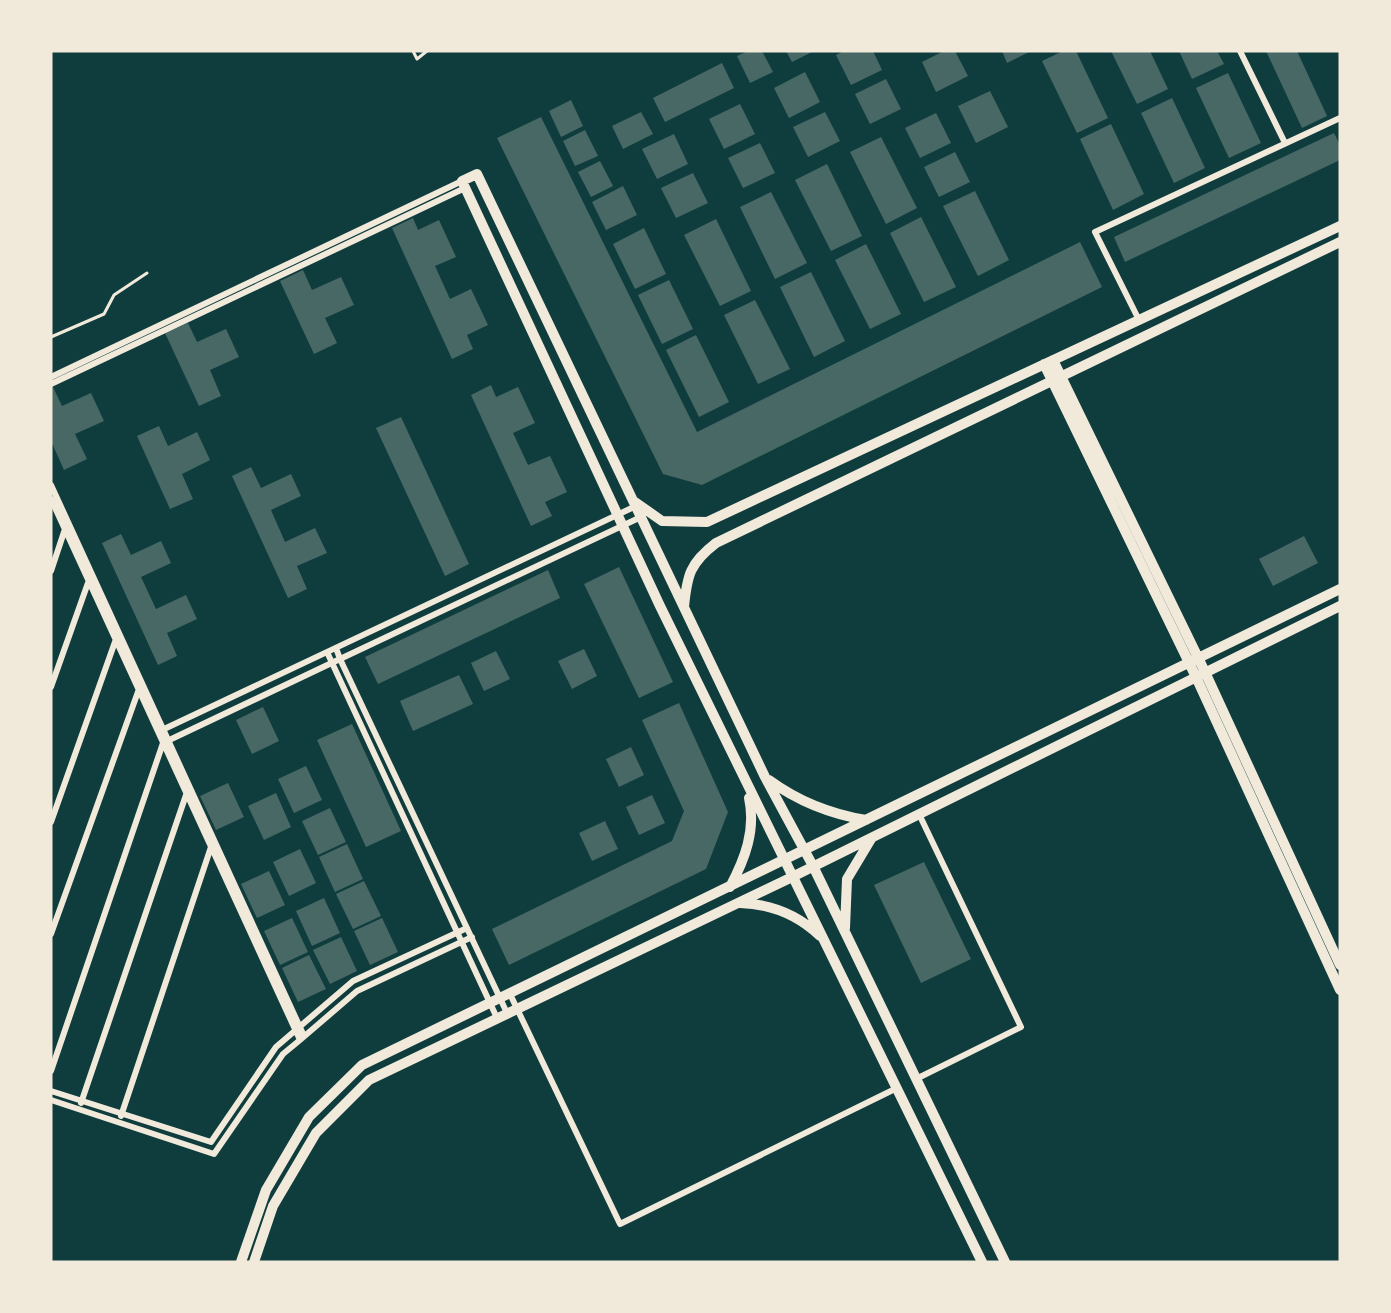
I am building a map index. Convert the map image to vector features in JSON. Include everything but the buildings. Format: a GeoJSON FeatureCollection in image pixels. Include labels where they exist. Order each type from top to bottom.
{"type":"FeatureCollection","features":[{"type":"Feature","properties":{"kind":"street"},"geometry":{"type":"LineString","coordinates":[[1240,51],[1285,143]]}},
{"type":"Feature","properties":{"kind":"street"},"geometry":{"type":"LineString","coordinates":[[1139,320],[1095,232],[1340,118]]}},
{"type":"Feature","properties":{"kind":"street"},"geometry":{"type":"LineString","coordinates":[[51,384],[463,184],[477,174],[765,777],[813,866],[1005,1262]]}},
{"type":"Feature","properties":{"kind":"street"},"geometry":{"type":"LineString","coordinates":[[51,377],[463,184]]}},
{"type":"Feature","properties":{"kind":"street"},"geometry":{"type":"LineString","coordinates":[[463,184],[617,515],[982,1262]]}},
{"type":"Feature","properties":{"kind":"street"},"geometry":{"type":"LineString","coordinates":[[635,504],[662,521],[707,522],[1340,226]]}},
{"type":"Feature","properties":{"kind":"street"},"geometry":{"type":"LineString","coordinates":[[684,607],[687,576],[699,556],[716,543],[1340,242]]}},
{"type":"Feature","properties":{"kind":"street"},"geometry":{"type":"LineString","coordinates":[[1048,362],[1340,965]]}},
{"type":"Feature","properties":{"kind":"street"},"geometry":{"type":"LineString","coordinates":[[51,485],[141,682],[186,793],[298,1028]]}},
{"type":"Feature","properties":{"kind":"street"},"geometry":{"type":"LineString","coordinates":[[52,503],[139,690],[161,730]]}},
{"type":"Feature","properties":{"kind":"street"},"geometry":{"type":"LineString","coordinates":[[161,730],[617,515],[635,504]]}},
{"type":"Feature","properties":{"kind":"street"},"geometry":{"type":"LineString","coordinates":[[51,1071],[166,742],[641,517]]}},
{"type":"Feature","properties":{"kind":"street"},"geometry":{"type":"LineString","coordinates":[[51,571],[68,522]]}},
{"type":"Feature","properties":{"kind":"street"},"geometry":{"type":"LineString","coordinates":[[51,687],[92,573]]}},
{"type":"Feature","properties":{"kind":"street"},"geometry":{"type":"LineString","coordinates":[[241,1262],[266,1190],[309,1117],[363,1065],[1340,589]]}},
{"type":"Feature","properties":{"kind":"street"},"geometry":{"type":"LineString","coordinates":[[254,1262],[273,1206],[311,1142],[369,1080],[793,876],[1340,606]]}},
{"type":"Feature","properties":{"kind":"street"},"geometry":{"type":"LineString","coordinates":[[51,822],[118,632]]}},
{"type":"Feature","properties":{"kind":"street"},"geometry":{"type":"LineString","coordinates":[[336,648],[507,1013],[620,1224],[897,1088]]}},
{"type":"Feature","properties":{"kind":"street"},"geometry":{"type":"LineString","coordinates":[[327,652],[462,942],[500,998],[507,1013]]}},
{"type":"Feature","properties":{"kind":"street"},"geometry":{"type":"LineString","coordinates":[[1201,674],[1340,990]]}},
{"type":"Feature","properties":{"kind":"street"},"geometry":{"type":"LineString","coordinates":[[51,934],[141,682]]}},
{"type":"Feature","properties":{"kind":"street"},"geometry":{"type":"LineString","coordinates":[[166,742],[214,839],[302,1038]]}},
{"type":"Feature","properties":{"kind":"street"},"geometry":{"type":"LineString","coordinates":[[765,777],[787,794],[812,806],[838,815],[867,820]]}},
{"type":"Feature","properties":{"kind":"street"},"geometry":{"type":"LineString","coordinates":[[79,1109],[189,785]]}},
{"type":"Feature","properties":{"kind":"street"},"geometry":{"type":"LineString","coordinates":[[730,887],[742,865],[749,840],[753,815],[747,785]]}},
{"type":"Feature","properties":{"kind":"street"},"geometry":{"type":"LineString","coordinates":[[916,1079],[1021,1028],[919,814]]}},
{"type":"Feature","properties":{"kind":"street"},"geometry":{"type":"LineString","coordinates":[[846,934],[844,906],[848,879],[858,857],[874,836]]}},
{"type":"Feature","properties":{"kind":"street"},"geometry":{"type":"LineString","coordinates":[[119,1122],[214,839]]}},
{"type":"Feature","properties":{"kind":"street"},"geometry":{"type":"LineString","coordinates":[[737,903],[761,904],[784,912],[805,922],[826,942]]}},
{"type":"Feature","properties":{"kind":"street"},"geometry":{"type":"LineString","coordinates":[[51,1091],[211,1142],[276,1047],[353,981],[467,928]]}},
{"type":"Feature","properties":{"kind":"street"},"geometry":{"type":"LineString","coordinates":[[51,1100],[214,1154],[283,1054],[357,991],[472,937]]}},
{"type":"Feature","properties":{"kind":"street"},"geometry":{"type":"LineString","coordinates":[[500,998],[507,1013]]}},
{"type":"Feature","properties":{"kind":"path"},"geometry":{"type":"LineString","coordinates":[[413,51],[417,58],[427,51]]}},
{"type":"Feature","properties":{"kind":"path"},"geometry":{"type":"LineString","coordinates":[[51,337],[104,314],[114,295],[147,273]]}}]}
